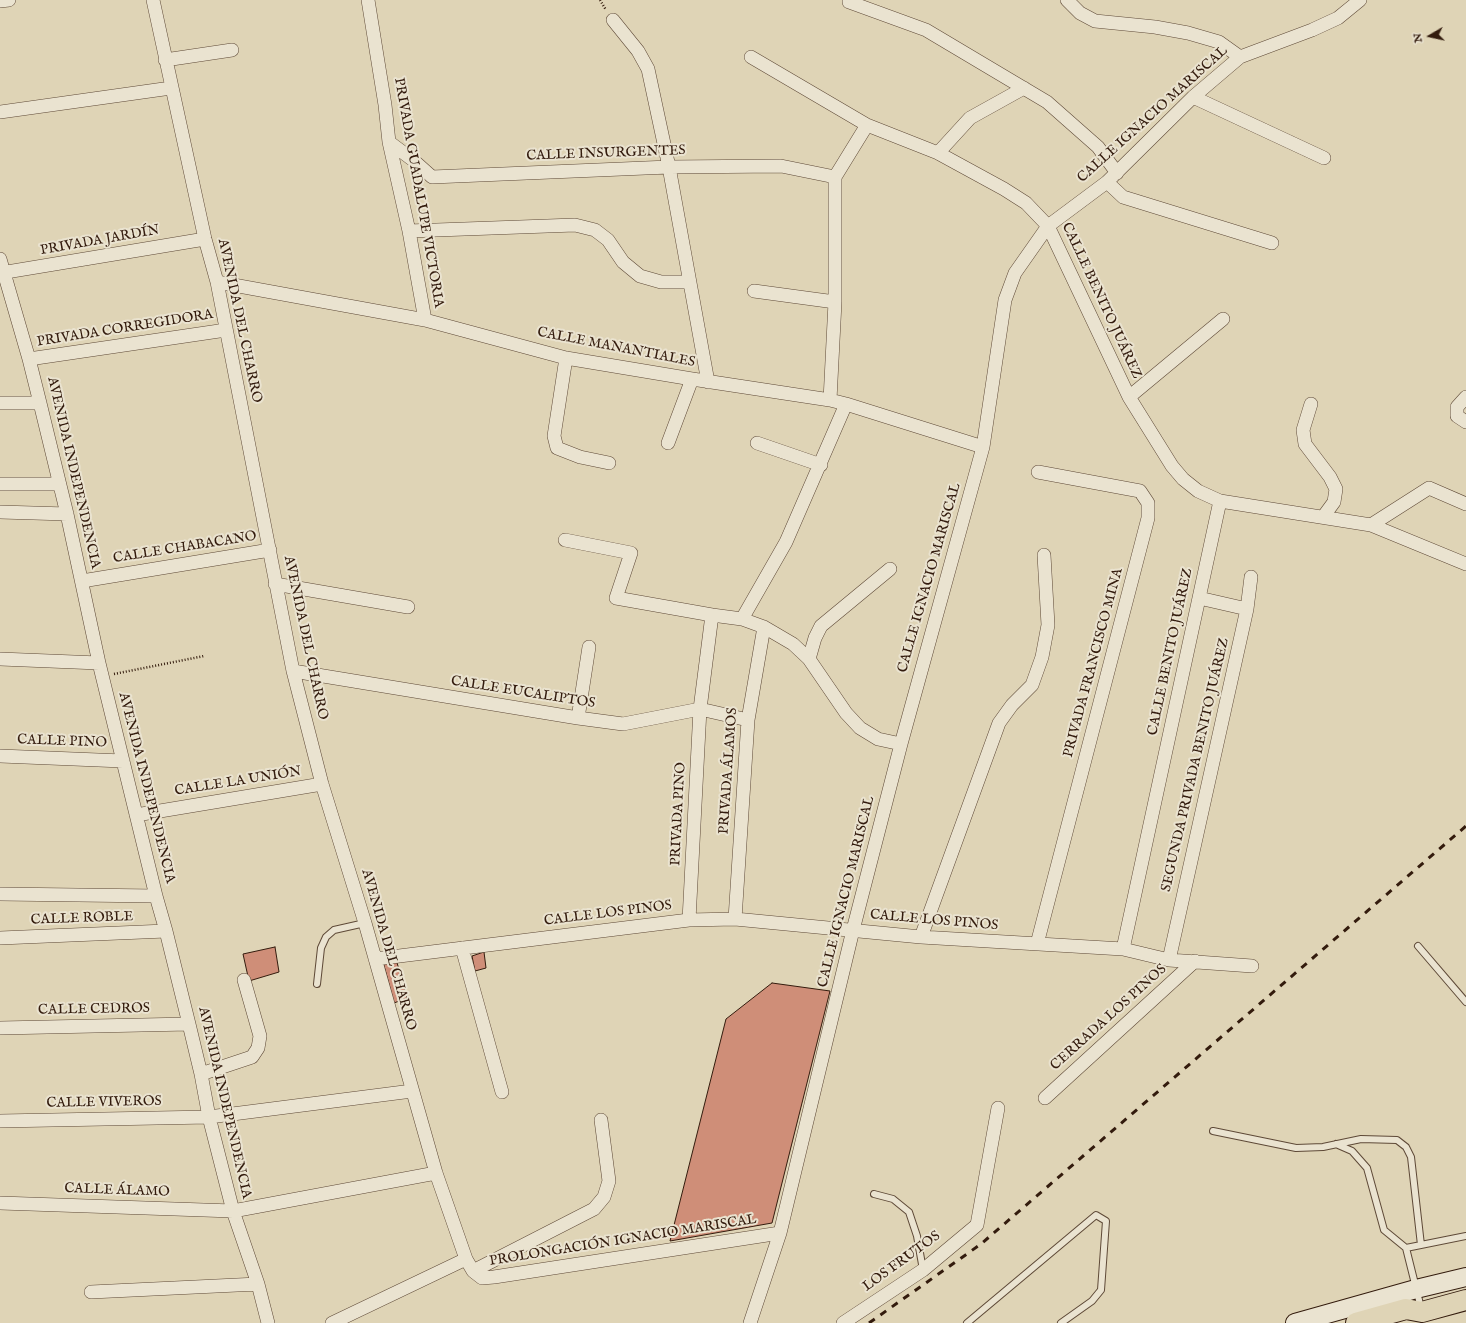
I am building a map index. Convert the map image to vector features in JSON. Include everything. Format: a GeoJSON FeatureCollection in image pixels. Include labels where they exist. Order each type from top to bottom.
{"type":"FeatureCollection","features":[{"type":"Feature","properties":{"kind":"main road"},"geometry":{"type":"LineString","coordinates":[[1295,1323],[1416,1289],[1466,1277]]}},
{"type":"Feature","properties":{"kind":"main road"},"geometry":{"type":"LineString","coordinates":[[1356,1323],[1406,1309],[1417,1317],[1466,1300]]}},
{"type":"Feature","properties":{"kind":"street"},"geometry":{"type":"LineString","coordinates":[[0,1],[9,0]]}},
{"type":"Feature","properties":{"kind":"street","name":"AVENIDA DEL CHARRO"},"geometry":{"type":"LineString","coordinates":[[153,0],[205,239],[217,282],[293,671],[322,784],[365,923],[436,1173],[466,1259],[473,1271]]}},
{"type":"Feature","properties":{"kind":"street","name":"PRIVADA GUADALUPE VICTORIA"},"geometry":{"type":"LineString","coordinates":[[368,0],[385,105],[389,142],[409,231],[425,320]]}},
{"type":"Feature","properties":{"kind":"street"},"geometry":{"type":"LineString","coordinates":[[848,0],[849,2],[926,30],[1047,102],[1098,147],[1117,173]]}},
{"type":"Feature","properties":{"kind":"street"},"geometry":{"type":"LineString","coordinates":[[1067,0],[1080,14],[1095,21],[1155,27],[1188,33],[1219,42],[1240,57]]}},
{"type":"Feature","properties":{"kind":"street","name":"CALLE IGNACIO MARISCAL"},"geometry":{"type":"LineString","coordinates":[[750,1323],[780,1233],[853,930],[900,744],[983,447],[1005,300],[1015,273],[1048,226],[1107,182],[1193,97],[1240,57],[1312,30],[1338,18],[1360,0]]}},
{"type":"Feature","properties":{"kind":"street"},"geometry":{"type":"LineString","coordinates":[[613,20],[638,51],[648,69],[669,167],[708,382]]}},
{"type":"Feature","properties":{"kind":"street"},"geometry":{"type":"LineString","coordinates":[[165,60],[232,50]]}},
{"type":"Feature","properties":{"kind":"street","name":"CALLE BENITO JUÁREZ"},"geometry":{"type":"LineString","coordinates":[[751,57],[867,125],[938,153],[1004,189],[1026,203],[1048,226],[1129,397],[1172,466],[1183,479],[1198,491],[1220,501],[1123,949]]}},
{"type":"Feature","properties":{"kind":"street"},"geometry":{"type":"LineString","coordinates":[[0,112],[171,88]]}},
{"type":"Feature","properties":{"kind":"street"},"geometry":{"type":"LineString","coordinates":[[938,153],[970,118],[1024,88]]}},
{"type":"Feature","properties":{"kind":"street"},"geometry":{"type":"LineString","coordinates":[[1193,97],[1324,158]]}},
{"type":"Feature","properties":{"kind":"street"},"geometry":{"type":"LineString","coordinates":[[830,400],[835,302],[835,177],[867,125]]}},
{"type":"Feature","properties":{"kind":"street","name":"CALLE INSURGENTES"},"geometry":{"type":"LineString","coordinates":[[389,142],[432,177],[669,167],[781,166],[835,177]]}},
{"type":"Feature","properties":{"kind":"street"},"geometry":{"type":"LineString","coordinates":[[1107,182],[1123,197],[1272,243]]}},
{"type":"Feature","properties":{"kind":"street"},"geometry":{"type":"LineString","coordinates":[[409,231],[575,225],[595,230],[608,240],[623,262],[640,276],[660,282],[689,282]]}},
{"type":"Feature","properties":{"kind":"street","name":"PRIVADA JARDÍN"},"geometry":{"type":"LineString","coordinates":[[2,273],[205,239]]}},
{"type":"Feature","properties":{"kind":"street","name":"AVENIDA INDEPENDENCIA"},"geometry":{"type":"LineString","coordinates":[[0,259],[2,273],[29,359],[40,403],[67,514],[102,676],[189,1024],[201,1074],[209,1117],[233,1211],[258,1284],[268,1323]]}},
{"type":"Feature","properties":{"kind":"street","name":"CALLE MANANTIALES"},"geometry":{"type":"LineString","coordinates":[[217,282],[425,320],[566,358],[692,380],[830,400],[983,447]]}},
{"type":"Feature","properties":{"kind":"street"},"geometry":{"type":"LineString","coordinates":[[754,291],[835,302]]}},
{"type":"Feature","properties":{"kind":"street","name":"CALLE BENITO JUÁREZ"},"geometry":{"type":"LineString","coordinates":[[1129,397],[1223,319]]}},
{"type":"Feature","properties":{"kind":"street","name":"PRIVADA CORREGIDORA"},"geometry":{"type":"LineString","coordinates":[[29,359],[226,330]]}},
{"type":"Feature","properties":{"kind":"street"},"geometry":{"type":"LineString","coordinates":[[566,358],[554,436],[557,448],[580,457],[609,463]]}},
{"type":"Feature","properties":{"kind":"street"},"geometry":{"type":"LineString","coordinates":[[668,443],[692,380]]}},
{"type":"Feature","properties":{"kind":"street"},"geometry":{"type":"LineString","coordinates":[[1465,398],[1457,408],[1457,416],[1466,422]]}},
{"type":"Feature","properties":{"kind":"street"},"geometry":{"type":"LineString","coordinates":[[0,403],[40,403]]}},
{"type":"Feature","properties":{"kind":"street"},"geometry":{"type":"LineString","coordinates":[[742,619],[786,542],[821,465],[846,404]]}},
{"type":"Feature","properties":{"kind":"street"},"geometry":{"type":"LineString","coordinates":[[1311,404],[1303,430],[1305,444],[1330,477],[1336,489],[1334,502],[1323,517]]}},
{"type":"Feature","properties":{"kind":"street"},"geometry":{"type":"LineString","coordinates":[[757,444],[821,465]]}},
{"type":"Feature","properties":{"kind":"street","name":"PRIVADA FRANCISCO MINA"},"geometry":{"type":"LineString","coordinates":[[1037,944],[1148,518],[1148,503],[1140,491],[1038,472]]}},
{"type":"Feature","properties":{"kind":"street"},"geometry":{"type":"LineString","coordinates":[[0,484],[59,484]]}},
{"type":"Feature","properties":{"kind":"street"},"geometry":{"type":"LineString","coordinates":[[1371,525],[1430,488],[1466,504]]}},
{"type":"Feature","properties":{"kind":"street"},"geometry":{"type":"LineString","coordinates":[[1220,501],[1371,525],[1466,564]]}},
{"type":"Feature","properties":{"kind":"street"},"geometry":{"type":"LineString","coordinates":[[0,512],[67,514]]}},
{"type":"Feature","properties":{"kind":"street"},"geometry":{"type":"LineString","coordinates":[[565,540],[631,553],[616,598],[742,619],[764,626],[793,644],[809,659],[846,713],[860,728],[878,739],[900,744]]}},
{"type":"Feature","properties":{"kind":"street","name":"CALLE CHABACANO"},"geometry":{"type":"LineString","coordinates":[[82,581],[270,550]]}},
{"type":"Feature","properties":{"kind":"street"},"geometry":{"type":"LineString","coordinates":[[921,937],[999,723],[1012,706],[1032,685],[1042,657],[1048,625],[1044,555]]}},
{"type":"Feature","properties":{"kind":"street"},"geometry":{"type":"LineString","coordinates":[[809,659],[814,638],[821,626],[890,569]]}},
{"type":"Feature","properties":{"kind":"street","name":"SEGUNDA PRIVADA BENITO JUÁREZ"},"geometry":{"type":"LineString","coordinates":[[1169,960],[1247,609],[1251,577]]}},
{"type":"Feature","properties":{"kind":"street"},"geometry":{"type":"LineString","coordinates":[[275,584],[408,607]]}},
{"type":"Feature","properties":{"kind":"street"},"geometry":{"type":"LineString","coordinates":[[1199,598],[1247,609]]}},
{"type":"Feature","properties":{"kind":"street","name":"PRIVADA PINO"},"geometry":{"type":"LineString","coordinates":[[689,920],[700,710],[712,615]]}},
{"type":"Feature","properties":{"kind":"street","name":"PRIVADA ÁLAMOS"},"geometry":{"type":"LineString","coordinates":[[735,919],[748,720],[764,626]]}},
{"type":"Feature","properties":{"kind":"street"},"geometry":{"type":"LineString","coordinates":[[578,718],[588,647]]}},
{"type":"Feature","properties":{"kind":"street"},"geometry":{"type":"LineString","coordinates":[[0,659],[99,663]]}},
{"type":"Feature","properties":{"kind":"street","name":"CALLE EUCALIPTOS"},"geometry":{"type":"LineString","coordinates":[[293,671],[578,718],[623,724],[700,710],[748,720]]}},
{"type":"Feature","properties":{"kind":"street","name":"CALLE PINO"},"geometry":{"type":"LineString","coordinates":[[0,756],[123,761]]}},
{"type":"Feature","properties":{"kind":"street","name":"CALLE LA UNIÓN"},"geometry":{"type":"LineString","coordinates":[[136,815],[322,784]]}},
{"type":"Feature","properties":{"kind":"street"},"geometry":{"type":"LineString","coordinates":[[0,894],[156,896]]}},
{"type":"Feature","properties":{"kind":"street","name":"CALLE LOS PINOS"},"geometry":{"type":"LineString","coordinates":[[375,959],[689,920],[735,919],[921,937],[1123,949],[1169,960],[1252,966]]}},
{"type":"Feature","properties":{"kind":"street","name":"CALLE ROBLE"},"geometry":{"type":"LineString","coordinates":[[0,938],[166,931]]}},
{"type":"Feature","properties":{"kind":"street"},"geometry":{"type":"LineString","coordinates":[[462,948],[502,1092]]}},
{"type":"Feature","properties":{"kind":"street","name":"CERRADA LOS PINOS"},"geometry":{"type":"LineString","coordinates":[[1045,1098],[1195,961]]}},
{"type":"Feature","properties":{"kind":"street"},"geometry":{"type":"LineString","coordinates":[[201,1074],[252,1057],[258,1048],[260,1036],[244,980]]}},
{"type":"Feature","properties":{"kind":"street","name":"CALLE CEDROS"},"geometry":{"type":"LineString","coordinates":[[0,1028],[189,1024]]}},
{"type":"Feature","properties":{"kind":"street","name":"CALLE VIVEROS"},"geometry":{"type":"LineString","coordinates":[[0,1121],[209,1117],[412,1091]]}},
{"type":"Feature","properties":{"kind":"street","name":"LOS FRUTOS"},"geometry":{"type":"LineString","coordinates":[[844,1323],[923,1270],[977,1225],[998,1108]]}},
{"type":"Feature","properties":{"kind":"street"},"geometry":{"type":"LineString","coordinates":[[473,1271],[594,1209],[604,1197],[609,1181],[601,1120]]}},
{"type":"Feature","properties":{"kind":"street","name":"CALLE ÁLAMO"},"geometry":{"type":"LineString","coordinates":[[0,1203],[233,1211],[436,1173]]}},
{"type":"Feature","properties":{"kind":"street","name":"PROLONGACIÓN IGNACIO MARISCAL"},"geometry":{"type":"LineString","coordinates":[[473,1271],[482,1278],[494,1278],[780,1233]]}},
{"type":"Feature","properties":{"kind":"street"},"geometry":{"type":"LineString","coordinates":[[332,1323],[466,1259]]}},
{"type":"Feature","properties":{"kind":"street"},"geometry":{"type":"LineString","coordinates":[[91,1292],[258,1284]]}},
{"type":"Feature","properties":{"kind":"lane"},"geometry":{"type":"LineString","coordinates":[[317,984],[321,948],[326,937],[334,930],[365,923]]}},
{"type":"Feature","properties":{"kind":"lane"},"geometry":{"type":"LineString","coordinates":[[1418,946],[1466,1002]]}},
{"type":"Feature","properties":{"kind":"lane"},"geometry":{"type":"LineString","coordinates":[[1213,1131],[1296,1148],[1323,1147],[1361,1139],[1397,1140],[1406,1147],[1412,1157],[1421,1245]]}},
{"type":"Feature","properties":{"kind":"lane"},"geometry":{"type":"LineString","coordinates":[[1336,1144],[1352,1152],[1367,1168],[1384,1230],[1406,1248],[1416,1289],[1417,1317]]}},
{"type":"Feature","properties":{"kind":"lane"},"geometry":{"type":"LineString","coordinates":[[874,1194],[893,1199],[909,1212],[923,1270]]}},
{"type":"Feature","properties":{"kind":"lane"},"geometry":{"type":"LineString","coordinates":[[967,1323],[1096,1215],[1106,1221],[1101,1290],[1092,1301],[1061,1323]]}},
{"type":"Feature","properties":{"kind":"lane"},"geometry":{"type":"LineString","coordinates":[[1406,1248],[1466,1236]]}},
{"type":"Feature","properties":{"kind":"path"},"geometry":{"type":"LineString","coordinates":[[102,676],[204,656]]}},
{"type":"Feature","properties":{"kind":"building"},"geometry":{"type":"Polygon","coordinates":[[[275,947],[279,972],[249,981],[243,954],[275,947]]]}},
{"type":"Feature","properties":{"kind":"building"},"geometry":{"type":"Polygon","coordinates":[[[484,952],[486,968],[475,971],[472,956],[484,952]]]}},
{"type":"Feature","properties":{"kind":"building"},"geometry":{"type":"Polygon","coordinates":[[[396,959],[407,998],[394,1003],[383,962],[396,959]]]}},
{"type":"Feature","properties":{"kind":"building"},"geometry":{"type":"Polygon","coordinates":[[[772,983],[830,991],[772,1223],[670,1241],[726,1019],[772,983]]]}},
{"type":"Feature","properties":{"kind":"railway"},"geometry":{"type":"LineString","coordinates":[[869,1323],[981,1244],[1466,826]]}}]}
